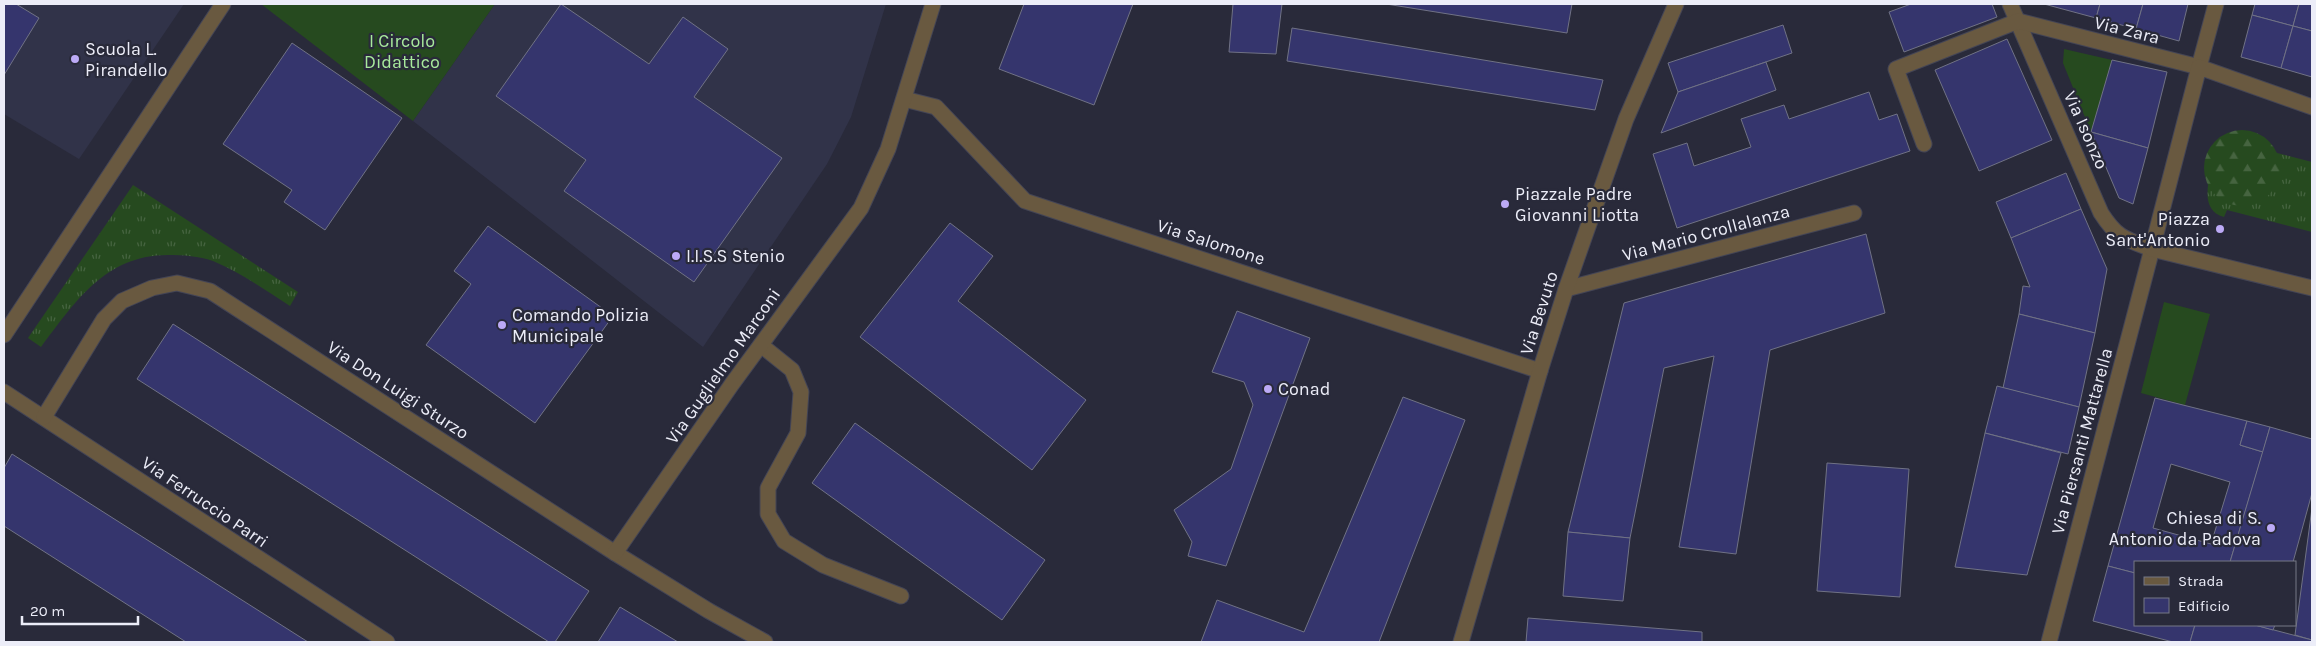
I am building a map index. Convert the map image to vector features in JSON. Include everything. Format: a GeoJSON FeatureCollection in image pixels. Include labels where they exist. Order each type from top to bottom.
{"type":"FeatureCollection","features":[{"type":"Feature","properties":{"kind":"street"},"geometry":{"type":"LineString","coordinates":[[4,335],[223,4]]}},
{"type":"Feature","properties":{"kind":"street","name":"Via Guglielmo Marconi"},"geometry":{"type":"LineString","coordinates":[[615,554],[761,345],[861,208],[888,148],[933,4]]}},
{"type":"Feature","properties":{"kind":"street","name":"Via Bevuto"},"geometry":{"type":"LineString","coordinates":[[1461,642],[1566,289],[1626,119],[1676,4]]}},
{"type":"Feature","properties":{"kind":"street","name":"Via Isonzo"},"geometry":{"type":"LineString","coordinates":[[2010,4],[2101,213],[2110,227],[2121,237],[2152,249],[2312,288]]}},
{"type":"Feature","properties":{"kind":"street","name":"Via Piersanti Mattarella"},"geometry":{"type":"LineString","coordinates":[[2049,642],[2216,4]]}},
{"type":"Feature","properties":{"kind":"street"},"geometry":{"type":"LineString","coordinates":[[1924,144],[1896,69],[2018,22]]}},
{"type":"Feature","properties":{"kind":"street","name":"Via Zara"},"geometry":{"type":"LineString","coordinates":[[2018,22],[2199,68],[2312,107]]}},
{"type":"Feature","properties":{"kind":"street","name":"Via Salomone"},"geometry":{"type":"LineString","coordinates":[[904,99],[936,107],[1025,201],[1540,372]]}},
{"type":"Feature","properties":{"kind":"street","name":"Via Mario Crollalanza"},"geometry":{"type":"LineString","coordinates":[[1566,289],[1854,213]]}},
{"type":"Feature","properties":{"kind":"street","name":"Via Don Luigi Sturzo"},"geometry":{"type":"LineString","coordinates":[[44,417],[104,319],[122,301],[152,288],[177,283],[210,291],[615,554],[709,612],[765,642]]}},
{"type":"Feature","properties":{"kind":"street"},"geometry":{"type":"LineString","coordinates":[[761,345],[792,370],[801,392],[798,433],[768,488],[768,514],[784,541],[823,565],[901,596]]}},
{"type":"Feature","properties":{"kind":"street","name":"Via Ferruccio Parri"},"geometry":{"type":"LineString","coordinates":[[4,392],[387,642]]}},
{"type":"Feature","properties":{"kind":"shaded area","name":"Scuola L. Pirandello"},"geometry":{"type":"Polygon","coordinates":[[[4,4],[184,4],[79,159],[4,114],[4,4]]]}},
{"type":"Feature","properties":{"kind":"shaded area","name":"I.I.S.S Stenio"},"geometry":{"type":"Polygon","coordinates":[[[495,4],[886,4],[851,117],[827,164],[703,347],[413,121],[495,4]]]}},
{"type":"Feature","properties":{"kind":"green space","name":"I Circolo Didattico"},"geometry":{"type":"Polygon","coordinates":[[[261,4],[495,4],[413,121],[261,4]]]}},
{"type":"Feature","properties":{"kind":"green space"},"geometry":{"type":"Polygon","coordinates":[[[2064,49],[2112,60],[2091,132],[2063,63],[2064,49]]]}},
{"type":"Feature","properties":{"kind":"green space"},"geometry":{"type":"Polygon","coordinates":[[[2235,130],[2249,130],[2263,136],[2274,147],[2278,153],[2280,168],[2278,183],[2269,195],[2257,204],[2235,206],[2221,200],[2210,189],[2204,175],[2204,161],[2210,147],[2221,136],[2235,130]]]}},
{"type":"Feature","properties":{"kind":"green space"},"geometry":{"type":"Polygon","coordinates":[[[2234,142],[2312,162],[2312,232],[2227,210],[2224,217],[2215,213],[2210,206],[2208,198],[2209,178],[2217,150],[2234,142]]]}},
{"type":"Feature","properties":{"kind":"green space"},"geometry":{"type":"Polygon","coordinates":[[[133,185],[298,292],[290,306],[243,276],[213,261],[179,255],[146,257],[126,263],[109,272],[94,284],[66,314],[41,347],[28,338],[133,185]]]}},
{"type":"Feature","properties":{"kind":"green space"},"geometry":{"type":"Polygon","coordinates":[[[2164,302],[2210,314],[2185,405],[2141,393],[2164,302]]]}},
{"type":"Feature","properties":{"kind":"building"},"geometry":{"type":"Polygon","coordinates":[[[4,4],[16,4],[39,18],[4,75],[4,4]]]}},
{"type":"Feature","properties":{"kind":"building"},"geometry":{"type":"Polygon","coordinates":[[[561,4],[649,64],[683,17],[728,49],[694,97],[782,158],[694,282],[564,191],[586,160],[496,96],[561,4]]]}},
{"type":"Feature","properties":{"kind":"building"},"geometry":{"type":"Polygon","coordinates":[[[1024,4],[1133,4],[1094,105],[999,69],[1024,4]]]}},
{"type":"Feature","properties":{"kind":"building"},"geometry":{"type":"Polygon","coordinates":[[[1233,4],[1282,4],[1276,54],[1229,52],[1233,4]]]}},
{"type":"Feature","properties":{"kind":"building"},"geometry":{"type":"Polygon","coordinates":[[[1386,4],[1572,4],[1567,33],[1386,4]]]}},
{"type":"Feature","properties":{"kind":"building"},"geometry":{"type":"Polygon","coordinates":[[[1911,4],[1992,4],[1997,17],[1904,52],[1889,12],[1911,4]]]}},
{"type":"Feature","properties":{"kind":"building"},"geometry":{"type":"Polygon","coordinates":[[[2044,4],[2100,4],[2096,18],[2044,4]]]}},
{"type":"Feature","properties":{"kind":"building"},"geometry":{"type":"Polygon","coordinates":[[[2100,4],[2143,4],[2136,29],[2096,18],[2100,4]]]}},
{"type":"Feature","properties":{"kind":"building"},"geometry":{"type":"Polygon","coordinates":[[[2143,4],[2188,4],[2179,41],[2136,29],[2143,4]]]}},
{"type":"Feature","properties":{"kind":"building"},"geometry":{"type":"Polygon","coordinates":[[[2255,4],[2299,4],[2293,26],[2252,15],[2255,4]]]}},
{"type":"Feature","properties":{"kind":"building"},"geometry":{"type":"Polygon","coordinates":[[[2299,4],[2312,4],[2312,31],[2293,26],[2299,4]]]}},
{"type":"Feature","properties":{"kind":"building"},"geometry":{"type":"Polygon","coordinates":[[[2252,15],[2293,26],[2281,68],[2241,57],[2252,15]]]}},
{"type":"Feature","properties":{"kind":"building"},"geometry":{"type":"Polygon","coordinates":[[[1783,25],[1792,53],[1678,92],[1668,63],[1783,25]]]}},
{"type":"Feature","properties":{"kind":"building"},"geometry":{"type":"Polygon","coordinates":[[[2293,26],[2312,31],[2312,77],[2281,68],[2293,26]]]}},
{"type":"Feature","properties":{"kind":"building"},"geometry":{"type":"Polygon","coordinates":[[[1292,28],[1603,80],[1595,110],[1287,61],[1292,28]]]}},
{"type":"Feature","properties":{"kind":"building"},"geometry":{"type":"Polygon","coordinates":[[[2007,39],[2052,140],[1979,171],[1935,70],[2007,39]]]}},
{"type":"Feature","properties":{"kind":"building"},"geometry":{"type":"Polygon","coordinates":[[[292,43],[402,118],[325,230],[284,202],[292,190],[223,144],[292,43]]]}},
{"type":"Feature","properties":{"kind":"building"},"geometry":{"type":"Polygon","coordinates":[[[2112,60],[2167,72],[2148,148],[2091,132],[2112,60]]]}},
{"type":"Feature","properties":{"kind":"building"},"geometry":{"type":"Polygon","coordinates":[[[1766,62],[1776,90],[1661,133],[1678,92],[1766,62]]]}},
{"type":"Feature","properties":{"kind":"building"},"geometry":{"type":"Polygon","coordinates":[[[1869,92],[1879,120],[1897,114],[1910,151],[1677,228],[1653,154],[1687,143],[1694,166],[1751,147],[1741,119],[1784,105],[1789,119],[1869,92]]]}},
{"type":"Feature","properties":{"kind":"building"},"geometry":{"type":"Polygon","coordinates":[[[2091,132],[2148,148],[2133,204],[2119,198],[2091,132]]]}},
{"type":"Feature","properties":{"kind":"building"},"geometry":{"type":"Polygon","coordinates":[[[2066,173],[2081,209],[2011,238],[1996,202],[2066,173]]]}},
{"type":"Feature","properties":{"kind":"building"},"geometry":{"type":"Polygon","coordinates":[[[2081,209],[2107,269],[2095,333],[2019,314],[2023,286],[2030,287],[2011,238],[2081,209]]]}},
{"type":"Feature","properties":{"kind":"building"},"geometry":{"type":"Polygon","coordinates":[[[950,223],[993,256],[958,301],[1086,400],[1032,470],[860,337],[950,223]]]}},
{"type":"Feature","properties":{"kind":"building"},"geometry":{"type":"Polygon","coordinates":[[[488,226],[613,316],[535,423],[426,345],[471,284],[454,271],[488,226]]]}},
{"type":"Feature","properties":{"kind":"building"},"geometry":{"type":"Polygon","coordinates":[[[1866,234],[1885,313],[1770,350],[1736,554],[1679,547],[1714,356],[1664,368],[1630,538],[1568,532],[1624,303],[1866,234]]]}},
{"type":"Feature","properties":{"kind":"building"},"geometry":{"type":"Polygon","coordinates":[[[1237,311],[1310,338],[1226,566],[1188,556],[1192,542],[1174,510],[1231,469],[1253,405],[1244,382],[1212,372],[1237,311]]]}},
{"type":"Feature","properties":{"kind":"building"},"geometry":{"type":"Polygon","coordinates":[[[2019,314],[2095,333],[2079,407],[2003,388],[2019,314]]]}},
{"type":"Feature","properties":{"kind":"building"},"geometry":{"type":"Polygon","coordinates":[[[173,324],[589,591],[555,642],[549,642],[137,379],[173,324]]]}},
{"type":"Feature","properties":{"kind":"building"},"geometry":{"type":"Polygon","coordinates":[[[1997,386],[2079,407],[2068,454],[1985,433],[1997,386]]]}},
{"type":"Feature","properties":{"kind":"building"},"geometry":{"type":"Polygon","coordinates":[[[1403,397],[1465,420],[1379,642],[1201,642],[1217,600],[1304,632],[1403,397]]]}},
{"type":"Feature","properties":{"kind":"building"},"geometry":{"type":"Polygon","coordinates":[[[2155,398],[2247,421],[2240,445],[2263,452],[2230,561],[2134,561],[2134,573],[2108,566],[2155,398]],[[2171,464],[2153,528],[2211,544],[2230,482],[2171,464]]]}},
{"type":"Feature","properties":{"kind":"building"},"geometry":{"type":"Polygon","coordinates":[[[2247,421],[2270,427],[2263,452],[2240,445],[2247,421]]]}},
{"type":"Feature","properties":{"kind":"building"},"geometry":{"type":"Polygon","coordinates":[[[855,423],[1045,560],[1002,620],[812,483],[855,423]]]}},
{"type":"Feature","properties":{"kind":"building","name":"Chiesa di S. Antonio da Padova"},"geometry":{"type":"Polygon","coordinates":[[[2270,427],[2312,439],[2312,493],[2293,561],[2230,561],[2270,427]]]}},
{"type":"Feature","properties":{"kind":"building"},"geometry":{"type":"Polygon","coordinates":[[[1985,433],[2061,453],[2027,575],[1955,567],[1985,433]]]}},
{"type":"Feature","properties":{"kind":"building"},"geometry":{"type":"Polygon","coordinates":[[[12,454],[308,642],[186,642],[4,526],[4,468],[12,454]]]}},
{"type":"Feature","properties":{"kind":"building"},"geometry":{"type":"Polygon","coordinates":[[[1827,463],[1909,469],[1900,597],[1817,591],[1827,463]]]}},
{"type":"Feature","properties":{"kind":"building"},"geometry":{"type":"Polygon","coordinates":[[[2312,508],[2312,640],[2295,635],[2312,508]]]}},
{"type":"Feature","properties":{"kind":"building"},"geometry":{"type":"Polygon","coordinates":[[[1568,532],[1630,538],[1623,601],[1563,596],[1568,532]]]}},
{"type":"Feature","properties":{"kind":"building"},"geometry":{"type":"Polygon","coordinates":[[[2108,566],[2134,573],[2134,626],[2195,626],[2190,642],[2173,642],[2093,621],[2108,566]]]}},
{"type":"Feature","properties":{"kind":"building"},"geometry":{"type":"Polygon","coordinates":[[[620,607],[678,642],[598,642],[620,607]]]}},
{"type":"Feature","properties":{"kind":"building"},"geometry":{"type":"Polygon","coordinates":[[[1528,618],[1702,632],[1702,642],[1526,642],[1528,618]]]}},
{"type":"Feature","properties":{"kind":"building"},"geometry":{"type":"Polygon","coordinates":[[[2195,626],[2259,626],[2312,640],[2312,642],[2190,642],[2195,626]]]}},
{"type":"Feature","properties":{"kind":"building"},"geometry":{"type":"Polygon","coordinates":[[[2259,626],[2275,626],[2273,630],[2259,626]]]}},
{"type":"Feature","properties":{"kind":"place","name":"Scuola L. Pirandello"},"geometry":{"type":"Point","coordinates":[75,59]}},
{"type":"Feature","properties":{"kind":"place","name":"Piazzale Padre Giovanni Liotta"},"geometry":{"type":"Point","coordinates":[1505,204]}},
{"type":"Feature","properties":{"kind":"place","name":"Piazza Sant'Antonio"},"geometry":{"type":"Point","coordinates":[2220,229]}},
{"type":"Feature","properties":{"kind":"place","name":"I.I.S.S Stenio"},"geometry":{"type":"Point","coordinates":[676,256]}},
{"type":"Feature","properties":{"kind":"place","name":"Comando Polizia Municipale"},"geometry":{"type":"Point","coordinates":[502,325]}},
{"type":"Feature","properties":{"kind":"place","name":"Conad"},"geometry":{"type":"Point","coordinates":[1268,389]}},
{"type":"Feature","properties":{"kind":"place","name":"Chiesa di S. Antonio da Padova"},"geometry":{"type":"Point","coordinates":[2271,528]}}]}
